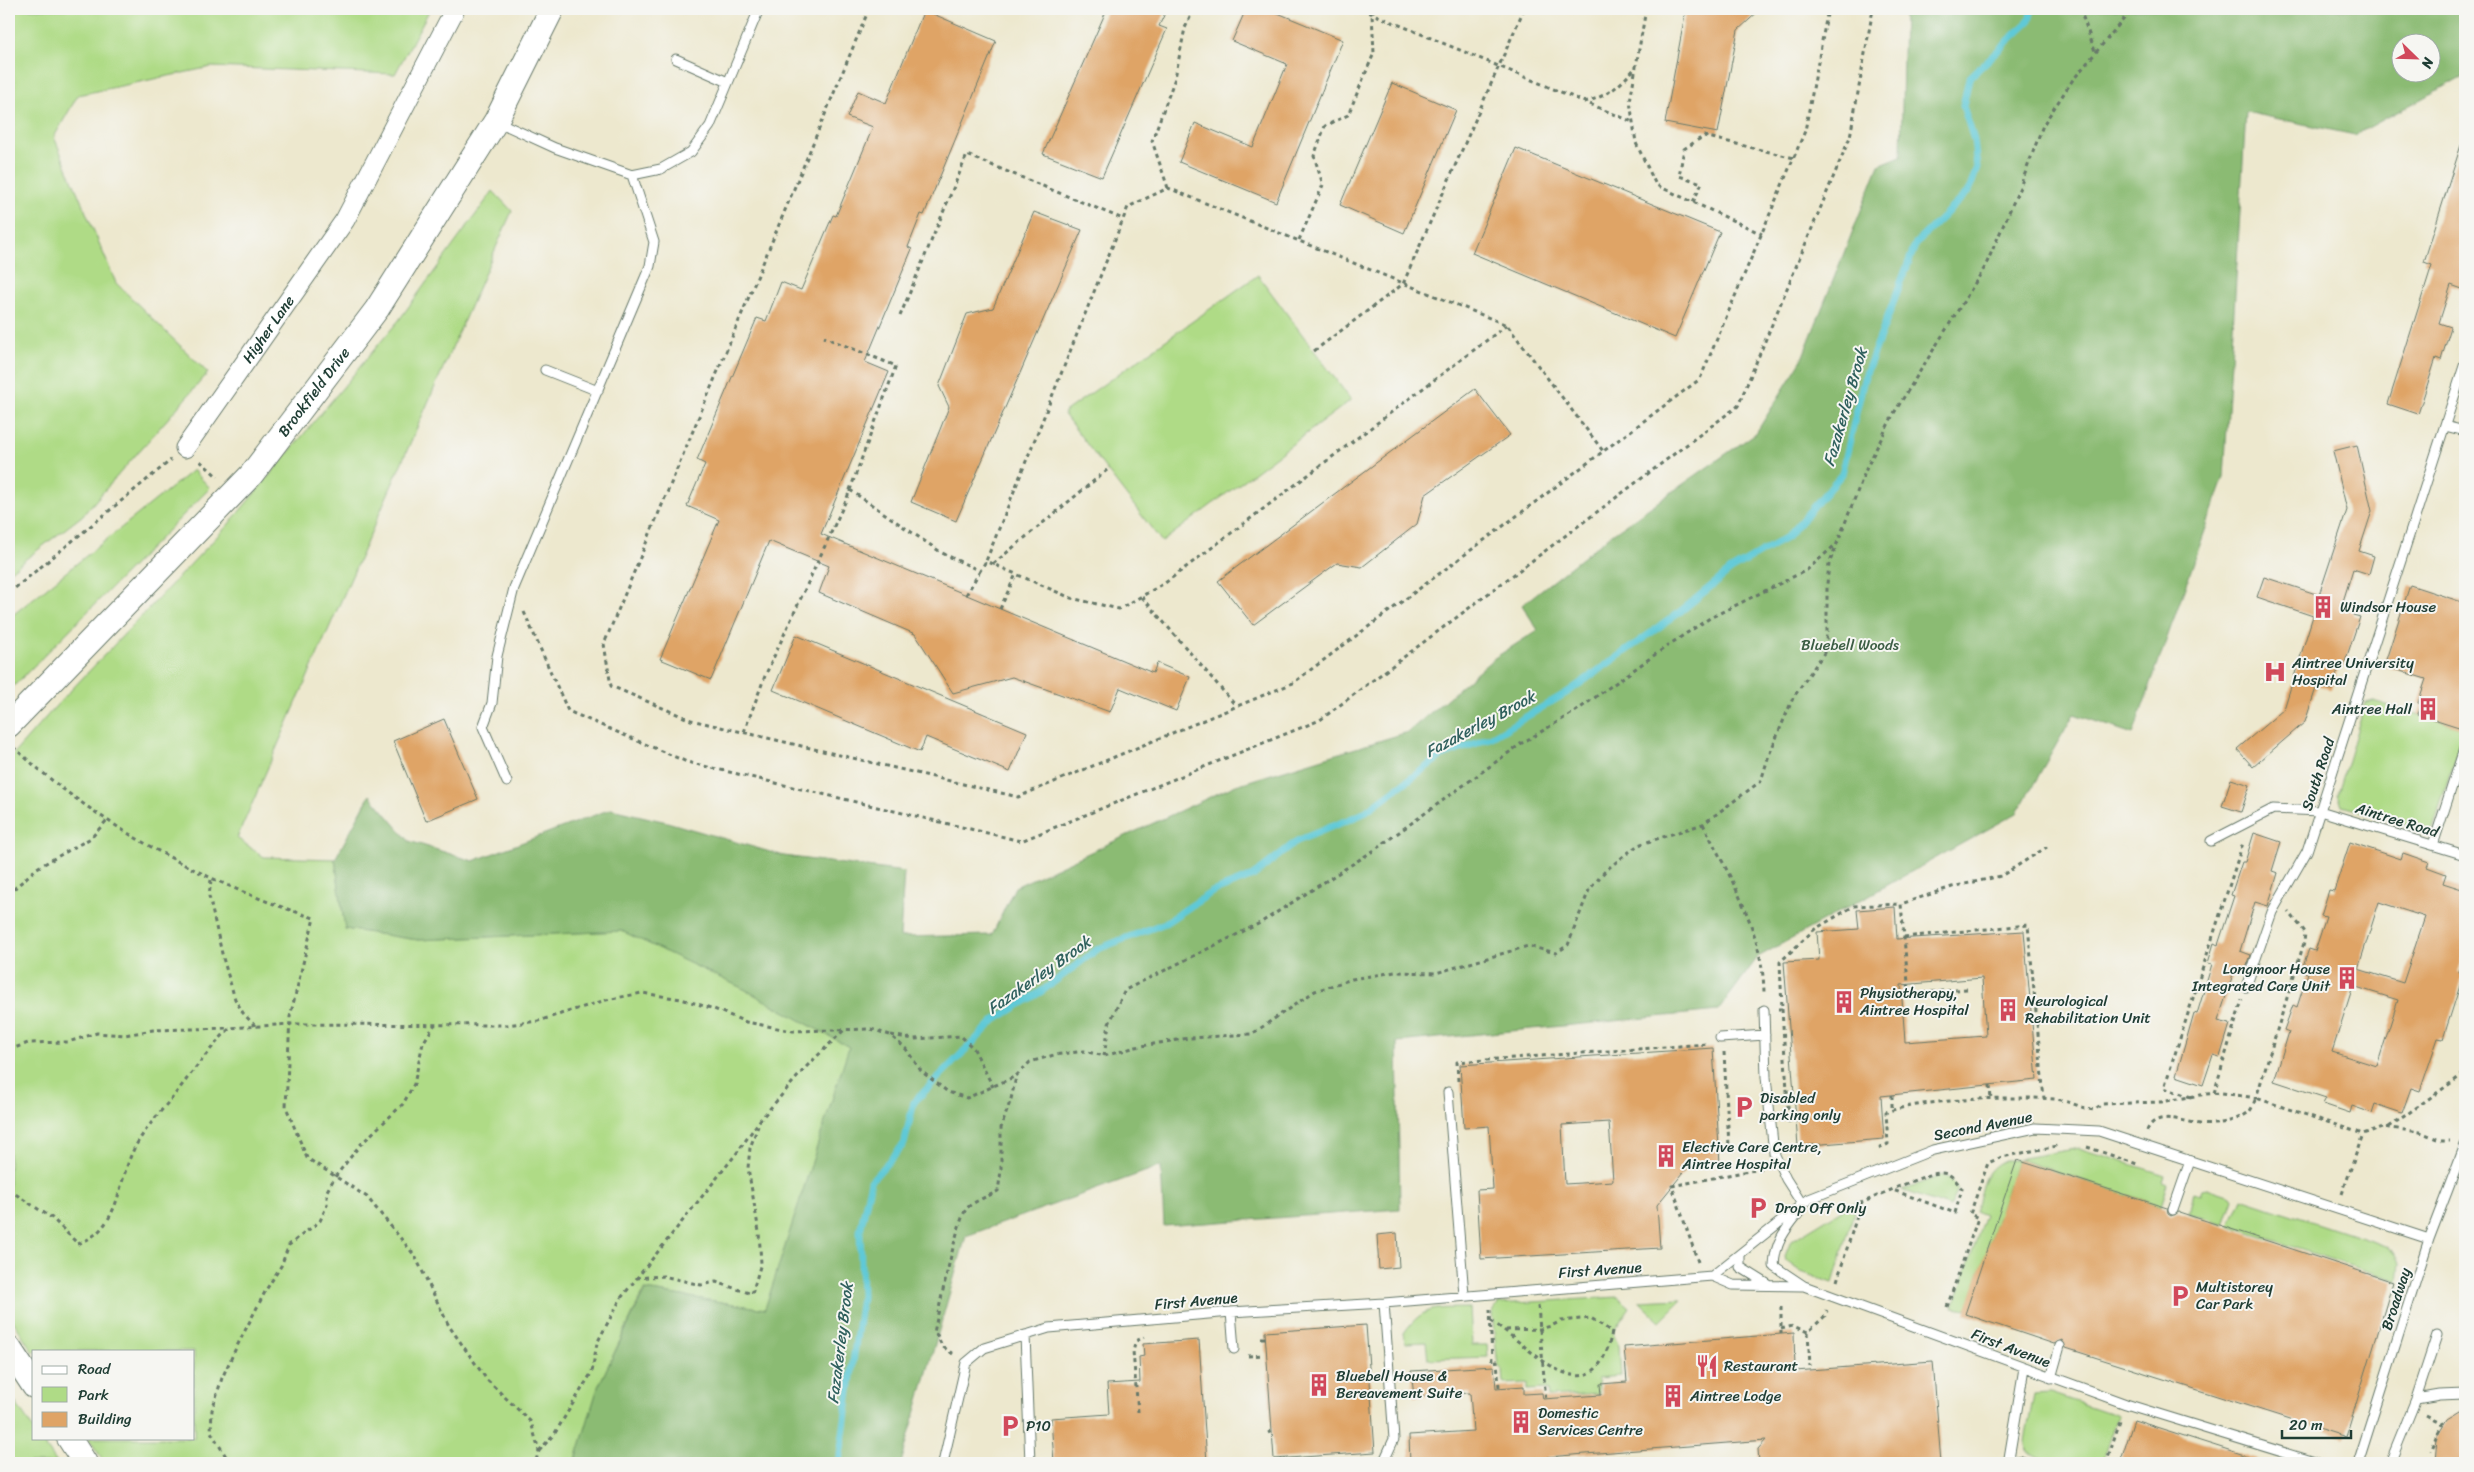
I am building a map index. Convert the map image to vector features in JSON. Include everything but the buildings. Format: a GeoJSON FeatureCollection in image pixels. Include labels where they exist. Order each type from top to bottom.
{"type":"FeatureCollection","features":[{"type":"Feature","properties":{"kind":"street","name":"Higher Lane"},"geometry":{"type":"LineString","coordinates":[[185,448],[345,220],[456,9]]}},
{"type":"Feature","properties":{"kind":"street","name":"Brookfield Drive"},"geometry":{"type":"LineString","coordinates":[[9,724],[251,475],[377,309],[496,120],[552,9]]}},
{"type":"Feature","properties":{"kind":"street"},"geometry":{"type":"LineString","coordinates":[[9,1348],[32,1383]]}},
{"type":"Feature","properties":{"kind":"street"},"geometry":{"type":"LineString","coordinates":[[70,1440],[85,1463]]}},
{"type":"Feature","properties":{"kind":"lane"},"geometry":{"type":"LineString","coordinates":[[752,9],[752,24]]}},
{"type":"Feature","properties":{"kind":"lane"},"geometry":{"type":"LineString","coordinates":[[496,120],[555,148],[632,175],[661,169],[691,152],[710,126],[759,9]]}},
{"type":"Feature","properties":{"kind":"lane"},"geometry":{"type":"LineString","coordinates":[[676,59],[728,82]]}},
{"type":"Feature","properties":{"kind":"lane"},"geometry":{"type":"LineString","coordinates":[[507,782],[483,727],[492,703],[497,656],[514,588],[650,266],[654,242],[632,175]]}},
{"type":"Feature","properties":{"kind":"lane","name":"South Road"},"geometry":{"type":"LineString","coordinates":[[2246,987],[2262,936],[2279,900],[2307,851],[2465,363]]}},
{"type":"Feature","properties":{"kind":"lane"},"geometry":{"type":"LineString","coordinates":[[545,370],[598,391]]}},
{"type":"Feature","properties":{"kind":"lane"},"geometry":{"type":"LineString","coordinates":[[2445,426],[2465,431]]}},
{"type":"Feature","properties":{"kind":"lane"},"geometry":{"type":"LineString","coordinates":[[2433,845],[2465,746]]}},
{"type":"Feature","properties":{"kind":"lane","name":"Aintree Road"},"geometry":{"type":"LineString","coordinates":[[2212,842],[2273,809],[2320,811],[2465,855]]}},
{"type":"Feature","properties":{"kind":"lane"},"geometry":{"type":"LineString","coordinates":[[1764,1010],[1766,1077],[1774,1152],[1786,1179],[1806,1202],[1785,1230],[1775,1250],[1774,1266],[1804,1286]]}},
{"type":"Feature","properties":{"kind":"lane"},"geometry":{"type":"LineString","coordinates":[[1719,1042],[1765,1035]]}},
{"type":"Feature","properties":{"kind":"lane"},"geometry":{"type":"LineString","coordinates":[[1448,1092],[1464,1295]]}},
{"type":"Feature","properties":{"kind":"lane","name":"Second Avenue"},"geometry":{"type":"LineString","coordinates":[[1712,1276],[1806,1202],[1933,1150],[2035,1128],[2099,1131],[2429,1239]]}},
{"type":"Feature","properties":{"kind":"lane","name":"Broadway"},"geometry":{"type":"LineString","coordinates":[[2358,1463],[2429,1239],[2465,1145]]}},
{"type":"Feature","properties":{"kind":"lane"},"geometry":{"type":"LineString","coordinates":[[2173,1210],[2190,1161]]}},
{"type":"Feature","properties":{"kind":"lane"},"geometry":{"type":"LineString","coordinates":[[1740,1254],[1740,1267],[1769,1285]]}},
{"type":"Feature","properties":{"kind":"lane","name":"First Avenue"},"geometry":{"type":"LineString","coordinates":[[966,1363],[984,1348],[1050,1328],[1231,1312],[1384,1303],[1712,1276],[1733,1285],[1804,1286],[2051,1378],[2136,1407],[2318,1463]]}},
{"type":"Feature","properties":{"kind":"lane"},"geometry":{"type":"LineString","coordinates":[[1383,1463],[1394,1439],[1384,1303]]}},
{"type":"Feature","properties":{"kind":"lane"},"geometry":{"type":"LineString","coordinates":[[1231,1312],[1234,1349]]}},
{"type":"Feature","properties":{"kind":"lane"},"geometry":{"type":"LineString","coordinates":[[1025,1335],[1030,1463]]}},
{"type":"Feature","properties":{"kind":"lane"},"geometry":{"type":"LineString","coordinates":[[2390,1463],[2416,1399],[2437,1335]]}},
{"type":"Feature","properties":{"kind":"lane"},"geometry":{"type":"LineString","coordinates":[[2051,1378],[2060,1346]]}},
{"type":"Feature","properties":{"kind":"lane"},"geometry":{"type":"LineString","coordinates":[[943,1463],[966,1363]]}},
{"type":"Feature","properties":{"kind":"lane"},"geometry":{"type":"LineString","coordinates":[[2024,1368],[2009,1458],[2028,1463]]}},
{"type":"Feature","properties":{"kind":"lane"},"geometry":{"type":"LineString","coordinates":[[2416,1399],[2439,1395],[2465,1394]]}},
{"type":"Feature","properties":{"kind":"path"},"geometry":{"type":"LineString","coordinates":[[869,9],[604,644],[611,686],[691,720],[1018,797],[1293,683],[1700,379],[1805,130],[1828,9]]}},
{"type":"Feature","properties":{"kind":"path"},"geometry":{"type":"LineString","coordinates":[[1168,188],[1152,141],[1175,78],[1184,28],[1194,9]]}},
{"type":"Feature","properties":{"kind":"path"},"geometry":{"type":"LineString","coordinates":[[1361,9],[1633,122]]}},
{"type":"Feature","properties":{"kind":"path"},"geometry":{"type":"LineString","coordinates":[[1299,240],[1323,185],[1314,156],[1325,126],[1348,115],[1374,52],[1372,14],[1374,9]]}},
{"type":"Feature","properties":{"kind":"path"},"geometry":{"type":"LineString","coordinates":[[1314,351],[1403,284],[1524,9]]}},
{"type":"Feature","properties":{"kind":"path"},"geometry":{"type":"LineString","coordinates":[[1646,9],[1630,101],[1636,143],[1656,185],[1762,234]]}},
{"type":"Feature","properties":{"kind":"path"},"geometry":{"type":"LineString","coordinates":[[514,588],[568,711],[687,762],[1021,841],[1320,720],[1738,406],[1850,137],[1873,9]]}},
{"type":"Feature","properties":{"kind":"path"},"geometry":{"type":"LineString","coordinates":[[2080,9],[2096,54]]}},
{"type":"Feature","properties":{"kind":"path"},"geometry":{"type":"LineString","coordinates":[[890,1035],[906,1049],[921,1071],[948,1092],[967,1098],[1016,1076],[1030,1062],[1054,1055],[1084,1051],[1104,1056],[1136,1047],[1189,1038],[1252,1034],[1315,991],[1352,979],[1395,972],[1436,972],[1528,946],[1556,953],[1568,945],[1589,890],[1606,870],[1638,845],[1703,824],[1761,780],[1768,755],[1793,698],[1824,653],[1828,633],[1827,584],[1829,564],[1834,546],[1867,467],[1894,413],[1985,268],[2020,187],[2043,125],[2072,81],[2132,9]]}},
{"type":"Feature","properties":{"kind":"path"},"geometry":{"type":"LineString","coordinates":[[2458,9],[2465,11]]}},
{"type":"Feature","properties":{"kind":"path"},"geometry":{"type":"LineString","coordinates":[[1584,102],[1603,97],[1619,86],[1636,67]]}},
{"type":"Feature","properties":{"kind":"path"},"geometry":{"type":"LineString","coordinates":[[1693,202],[1702,183],[1679,176],[1684,149],[1704,136],[1794,158]]}},
{"type":"Feature","properties":{"kind":"path"},"geometry":{"type":"LineString","coordinates":[[900,316],[967,154],[1123,219]]}},
{"type":"Feature","properties":{"kind":"path"},"geometry":{"type":"LineString","coordinates":[[966,595],[986,561],[1128,207],[1168,188],[1506,325],[1603,451]]}},
{"type":"Feature","properties":{"kind":"path"},"geometry":{"type":"LineString","coordinates":[[986,561],[1070,598],[1119,610],[1165,584],[1506,325]]}},
{"type":"Feature","properties":{"kind":"path"},"geometry":{"type":"LineString","coordinates":[[744,732],[765,676],[850,490],[896,366],[824,337]]}},
{"type":"Feature","properties":{"kind":"path"},"geometry":{"type":"LineString","coordinates":[[9,592],[185,448],[235,492]]}},
{"type":"Feature","properties":{"kind":"path"},"geometry":{"type":"LineString","coordinates":[[993,564],[1107,470]]}},
{"type":"Feature","properties":{"kind":"path"},"geometry":{"type":"LineString","coordinates":[[850,490],[942,554],[980,571]]}},
{"type":"Feature","properties":{"kind":"path"},"geometry":{"type":"LineString","coordinates":[[1104,1056],[1109,1024],[1125,990],[1260,923],[1373,851],[1522,743],[1576,711],[1670,644],[1710,618],[1807,570],[1834,546]]}},
{"type":"Feature","properties":{"kind":"path"},"geometry":{"type":"LineString","coordinates":[[1000,609],[1016,574]]}},
{"type":"Feature","properties":{"kind":"path"},"geometry":{"type":"LineString","coordinates":[[1142,596],[1236,706]]}},
{"type":"Feature","properties":{"kind":"path"},"geometry":{"type":"LineString","coordinates":[[9,744],[77,800],[107,820],[211,880],[262,902],[314,918],[290,1024],[286,1107],[307,1158],[367,1197],[414,1256],[449,1326],[487,1380],[531,1422],[539,1451]]}},
{"type":"Feature","properties":{"kind":"path"},"geometry":{"type":"LineString","coordinates":[[9,896],[37,868],[91,838],[107,820]]}},
{"type":"Feature","properties":{"kind":"path"},"geometry":{"type":"LineString","coordinates":[[2192,1097],[2164,1088],[2250,822]]}},
{"type":"Feature","properties":{"kind":"path"},"geometry":{"type":"LineString","coordinates":[[1703,824],[1746,910],[1764,972],[1764,1010],[1782,1009]]}},
{"type":"Feature","properties":{"kind":"path"},"geometry":{"type":"LineString","coordinates":[[1789,1128],[1780,962],[1815,929],[1854,906],[1901,904],[1952,887],[2001,876],[2047,847]]}},
{"type":"Feature","properties":{"kind":"path"},"geometry":{"type":"LineString","coordinates":[[211,880],[209,896],[223,958],[236,999],[243,1013],[257,1027]]}},
{"type":"Feature","properties":{"kind":"path"},"geometry":{"type":"LineString","coordinates":[[2084,1146],[2137,1164],[2149,1126],[2161,1118],[2184,1119],[2201,1124],[2236,1118],[2250,1111],[2256,1098],[2304,943],[2305,932],[2279,900]]}},
{"type":"Feature","properties":{"kind":"path"},"geometry":{"type":"LineString","coordinates":[[1901,904],[1909,994],[1967,988]]}},
{"type":"Feature","properties":{"kind":"path"},"geometry":{"type":"LineString","coordinates":[[1904,937],[2028,925],[2044,1099]]}},
{"type":"Feature","properties":{"kind":"path"},"geometry":{"type":"LineString","coordinates":[[2214,1093],[2246,987]]}},
{"type":"Feature","properties":{"kind":"path"},"geometry":{"type":"LineString","coordinates":[[9,1050],[28,1043],[68,1042],[97,1033],[125,1035],[153,1030],[257,1027],[290,1024],[507,1025],[538,1021],[606,1000],[642,993],[681,999],[714,1009],[746,1022],[793,1031],[871,1029],[913,1040],[961,1036],[974,1049],[994,1087]]}},
{"type":"Feature","properties":{"kind":"path"},"geometry":{"type":"LineString","coordinates":[[230,1463],[211,1432],[212,1410],[222,1378],[266,1290],[281,1266],[289,1246],[320,1220],[327,1205],[327,1191],[335,1176],[360,1145],[403,1104],[414,1084],[423,1043],[434,1025]]}},
{"type":"Feature","properties":{"kind":"path"},"geometry":{"type":"LineString","coordinates":[[9,1190],[52,1218],[78,1244],[94,1238],[103,1228],[114,1206],[135,1146],[206,1053],[230,1028]]}},
{"type":"Feature","properties":{"kind":"path"},"geometry":{"type":"LineString","coordinates":[[535,1463],[539,1451],[554,1433],[592,1372],[597,1343],[621,1298],[736,1154],[760,1120],[806,1067],[844,1030]]}},
{"type":"Feature","properties":{"kind":"path"},"geometry":{"type":"LineString","coordinates":[[1458,1082],[1457,1062],[1719,1042],[1729,1146]]}},
{"type":"Feature","properties":{"kind":"path"},"geometry":{"type":"LineString","coordinates":[[2388,1127],[2465,1073]]}},
{"type":"Feature","properties":{"kind":"path"},"geometry":{"type":"LineString","coordinates":[[966,1363],[942,1346],[937,1335],[934,1333],[938,1309],[956,1236],[967,1209],[998,1191],[1001,1171],[1000,1128],[1011,1100],[1016,1076]]}},
{"type":"Feature","properties":{"kind":"path"},"geometry":{"type":"LineString","coordinates":[[1990,1085],[1991,1100]]}},
{"type":"Feature","properties":{"kind":"path"},"geometry":{"type":"LineString","coordinates":[[1879,1149],[1888,1144],[1886,1112],[1917,1105],[1991,1100],[2055,1099],[2094,1110],[2102,1104],[2161,1102],[2214,1093],[2256,1098],[2363,1134],[2388,1127],[2420,1132],[2442,1141],[2456,1141]]}},
{"type":"Feature","properties":{"kind":"path"},"geometry":{"type":"LineString","coordinates":[[1892,1095],[1892,1110]]}},
{"type":"Feature","properties":{"kind":"path"},"geometry":{"type":"LineString","coordinates":[[636,1278],[663,1276],[701,1285],[716,1282],[752,1294],[761,1263],[759,1232],[748,1168],[750,1148],[760,1120]]}},
{"type":"Feature","properties":{"kind":"path"},"geometry":{"type":"LineString","coordinates":[[2341,1197],[2363,1134]]}},
{"type":"Feature","properties":{"kind":"path"},"geometry":{"type":"LineString","coordinates":[[1947,1307],[1978,1218],[1970,1214],[1988,1163],[2002,1158],[2066,1144]]}},
{"type":"Feature","properties":{"kind":"path"},"geometry":{"type":"LineString","coordinates":[[1700,1266],[1672,1186],[1768,1167]]}},
{"type":"Feature","properties":{"kind":"path"},"geometry":{"type":"LineString","coordinates":[[1808,1332],[1825,1316],[1861,1203],[1892,1190],[1939,1173],[1952,1176],[1962,1189],[1955,1213],[1892,1190]]}},
{"type":"Feature","properties":{"kind":"path"},"geometry":{"type":"LineString","coordinates":[[1538,1303],[1546,1401]]}},
{"type":"Feature","properties":{"kind":"path"},"geometry":{"type":"LineString","coordinates":[[1781,1307],[1781,1334]]}},
{"type":"Feature","properties":{"kind":"path"},"geometry":{"type":"LineString","coordinates":[[1490,1308],[1492,1362],[1497,1361],[1499,1387]]}},
{"type":"Feature","properties":{"kind":"path"},"geometry":{"type":"LineString","coordinates":[[1491,1321],[1505,1330],[1543,1363],[1568,1374],[1582,1376],[1594,1370],[1602,1359],[1609,1348],[1612,1332],[1591,1318],[1562,1320],[1552,1326],[1540,1329],[1505,1330]]}},
{"type":"Feature","properties":{"kind":"path"},"geometry":{"type":"LineString","coordinates":[[1781,1329],[1793,1326],[1808,1332]]}},
{"type":"Feature","properties":{"kind":"path"},"geometry":{"type":"LineString","coordinates":[[1808,1332],[1810,1366]]}},
{"type":"Feature","properties":{"kind":"path"},"geometry":{"type":"LineString","coordinates":[[1138,1412],[1133,1351],[1136,1342],[1144,1336],[1154,1336]]}},
{"type":"Feature","properties":{"kind":"path"},"geometry":{"type":"LineString","coordinates":[[1241,1356],[1262,1354]]}},
{"type":"Feature","properties":{"kind":"path"},"geometry":{"type":"LineString","coordinates":[[2106,1463],[2123,1412]]}},
{"type":"Feature","properties":{"kind":"green space"},"geometry":{"type":"Polygon","coordinates":[[[9,9],[430,9],[395,74],[211,67],[78,95],[54,137],[116,283],[208,373],[82,516],[9,572],[9,9]]]}},
{"type":"Feature","properties":{"kind":"green space","name":"Bluebell Woods"},"geometry":{"type":"Polygon","coordinates":[[[1904,9],[2465,9],[2465,75],[2355,135],[2246,112],[2224,477],[2133,734],[2074,714],[2017,813],[1758,957],[1718,1011],[1397,1042],[1400,1209],[1164,1226],[1161,1166],[966,1236],[901,1463],[575,1463],[598,1387],[645,1290],[765,1309],[849,1047],[744,989],[622,931],[418,940],[345,929],[335,859],[370,795],[409,841],[473,861],[611,809],[667,822],[784,856],[904,872],[900,937],[992,935],[1015,887],[1236,785],[1408,732],[1493,659],[1538,630],[1522,605],[1612,534],[1756,433],[1801,361],[1879,165],[1901,156],[1904,9]]]}},
{"type":"Feature","properties":{"kind":"green space"},"geometry":{"type":"Polygon","coordinates":[[[493,191],[512,211],[237,838],[264,857],[335,859],[345,929],[418,940],[622,931],[744,989],[849,1047],[765,1309],[644,1290],[598,1387],[575,1463],[105,1463],[89,1440],[195,1440],[195,1350],[32,1351],[9,1314],[9,759],[55,707],[228,525],[399,320],[493,191]]]}},
{"type":"Feature","properties":{"kind":"green space"},"geometry":{"type":"Polygon","coordinates":[[[1258,275],[1351,400],[1162,542],[1063,413],[1258,275]]]}},
{"type":"Feature","properties":{"kind":"green space"},"geometry":{"type":"Polygon","coordinates":[[[193,470],[210,488],[9,691],[9,618],[193,470]]]}},
{"type":"Feature","properties":{"kind":"green space"},"geometry":{"type":"Polygon","coordinates":[[[2373,701],[2464,728],[2432,831],[2342,806],[2338,794],[2365,703],[2373,701]]]}},
{"type":"Feature","properties":{"kind":"green space"},"geometry":{"type":"Polygon","coordinates":[[[2079,1148],[2165,1175],[2163,1182],[2168,1184],[2161,1206],[2018,1159],[2079,1148]]]}},
{"type":"Feature","properties":{"kind":"green space"},"geometry":{"type":"Polygon","coordinates":[[[2005,1160],[2017,1160],[1967,1310],[1953,1308],[1985,1215],[1975,1211],[1984,1181],[1997,1164],[2005,1160]]]}},
{"type":"Feature","properties":{"kind":"green space"},"geometry":{"type":"Polygon","coordinates":[[[1942,1175],[1949,1178],[1958,1189],[1950,1207],[1902,1190],[1942,1175]]]}},
{"type":"Feature","properties":{"kind":"green space"},"geometry":{"type":"Polygon","coordinates":[[[2207,1188],[2231,1196],[2233,1199],[2224,1225],[2189,1213],[2194,1192],[2200,1194],[2202,1189],[2207,1188]]]}},
{"type":"Feature","properties":{"kind":"green space"},"geometry":{"type":"Polygon","coordinates":[[[2241,1198],[2389,1247],[2400,1263],[2398,1281],[2229,1226],[2241,1198]]]}},
{"type":"Feature","properties":{"kind":"green space"},"geometry":{"type":"Polygon","coordinates":[[[1858,1200],[1833,1283],[1801,1272],[1786,1261],[1785,1256],[1791,1241],[1858,1200]]]}},
{"type":"Feature","properties":{"kind":"green space"},"geometry":{"type":"Polygon","coordinates":[[[1618,1297],[1630,1307],[1613,1332],[1619,1346],[1621,1376],[1597,1378],[1598,1394],[1548,1397],[1547,1389],[1527,1390],[1527,1383],[1504,1384],[1503,1370],[1498,1366],[1492,1314],[1498,1304],[1618,1297]]]}},
{"type":"Feature","properties":{"kind":"green space"},"geometry":{"type":"Polygon","coordinates":[[[1682,1299],[1660,1321],[1639,1301],[1682,1299]]]}},
{"type":"Feature","properties":{"kind":"green space"},"geometry":{"type":"Polygon","coordinates":[[[1470,1308],[1472,1345],[1487,1345],[1488,1357],[1428,1359],[1426,1342],[1405,1343],[1404,1333],[1418,1317],[1425,1313],[1440,1309],[1470,1308]]]}},
{"type":"Feature","properties":{"kind":"green space"},"geometry":{"type":"Polygon","coordinates":[[[9,1393],[32,1427],[32,1440],[41,1440],[57,1463],[9,1463],[9,1393]]]}},
{"type":"Feature","properties":{"kind":"green space"},"geometry":{"type":"Polygon","coordinates":[[[2050,1393],[2118,1416],[2102,1463],[2070,1463],[2045,1460],[2035,1456],[2028,1450],[2025,1442],[2034,1394],[2050,1393]]]}},
{"type":"Feature","properties":{"kind":"waterway","name":"Fazakerley Brook"},"geometry":{"type":"LineString","coordinates":[[839,1463],[862,1297],[860,1231],[871,1181],[904,1144],[914,1102],[995,1020],[1042,991],[1098,949],[1165,923],[1212,892],[1253,876],[1297,841],[1362,814],[1440,757],[1492,737],[1568,692],[1676,615],[1731,570],[1787,537],[1842,474],[1864,379],[1916,243],[1969,191],[1977,168],[1974,140],[1963,106],[1969,78],[2029,21],[2032,9]]}},
{"type":"Feature","properties":{"kind":"place","name":"Windsor House"},"geometry":{"type":"Point","coordinates":[2323,607]}},
{"type":"Feature","properties":{"kind":"place","name":"Aintree University Hospital"},"geometry":{"type":"Point","coordinates":[2275,672]}},
{"type":"Feature","properties":{"kind":"place","name":"Aintree Hall"},"geometry":{"type":"Point","coordinates":[2428,709]}},
{"type":"Feature","properties":{"kind":"place","name":"Longmoor House Integrated Care Unit"},"geometry":{"type":"Point","coordinates":[2347,978]}},
{"type":"Feature","properties":{"kind":"place","name":"Physiotherapy, Aintree Hospital"},"geometry":{"type":"Point","coordinates":[1844,1002]}},
{"type":"Feature","properties":{"kind":"place","name":"Neurological Rehabilitation Unit"},"geometry":{"type":"Point","coordinates":[2008,1010]}},
{"type":"Feature","properties":{"kind":"place","name":"Disabled parking only"},"geometry":{"type":"Point","coordinates":[1744,1107]}},
{"type":"Feature","properties":{"kind":"place","name":"Elective Care Centre, Aintree Hospital"},"geometry":{"type":"Point","coordinates":[1666,1156]}},
{"type":"Feature","properties":{"kind":"place","name":"Drop Off Only"},"geometry":{"type":"Point","coordinates":[1758,1208]}},
{"type":"Feature","properties":{"kind":"place","name":"Multistorey Car Park"},"geometry":{"type":"Point","coordinates":[2180,1296]}},
{"type":"Feature","properties":{"kind":"place","name":"Restaurant"},"geometry":{"type":"Point","coordinates":[1707,1366]}},
{"type":"Feature","properties":{"kind":"place","name":"Bluebell House & Bereavement Suite"},"geometry":{"type":"Point","coordinates":[1319,1385]}},
{"type":"Feature","properties":{"kind":"place","name":"Aintree Lodge"},"geometry":{"type":"Point","coordinates":[1673,1396]}},
{"type":"Feature","properties":{"kind":"place","name":"Domestic Services Centre"},"geometry":{"type":"Point","coordinates":[1521,1422]}},
{"type":"Feature","properties":{"kind":"place","name":"P10"},"geometry":{"type":"Point","coordinates":[1010,1426]}}]}
